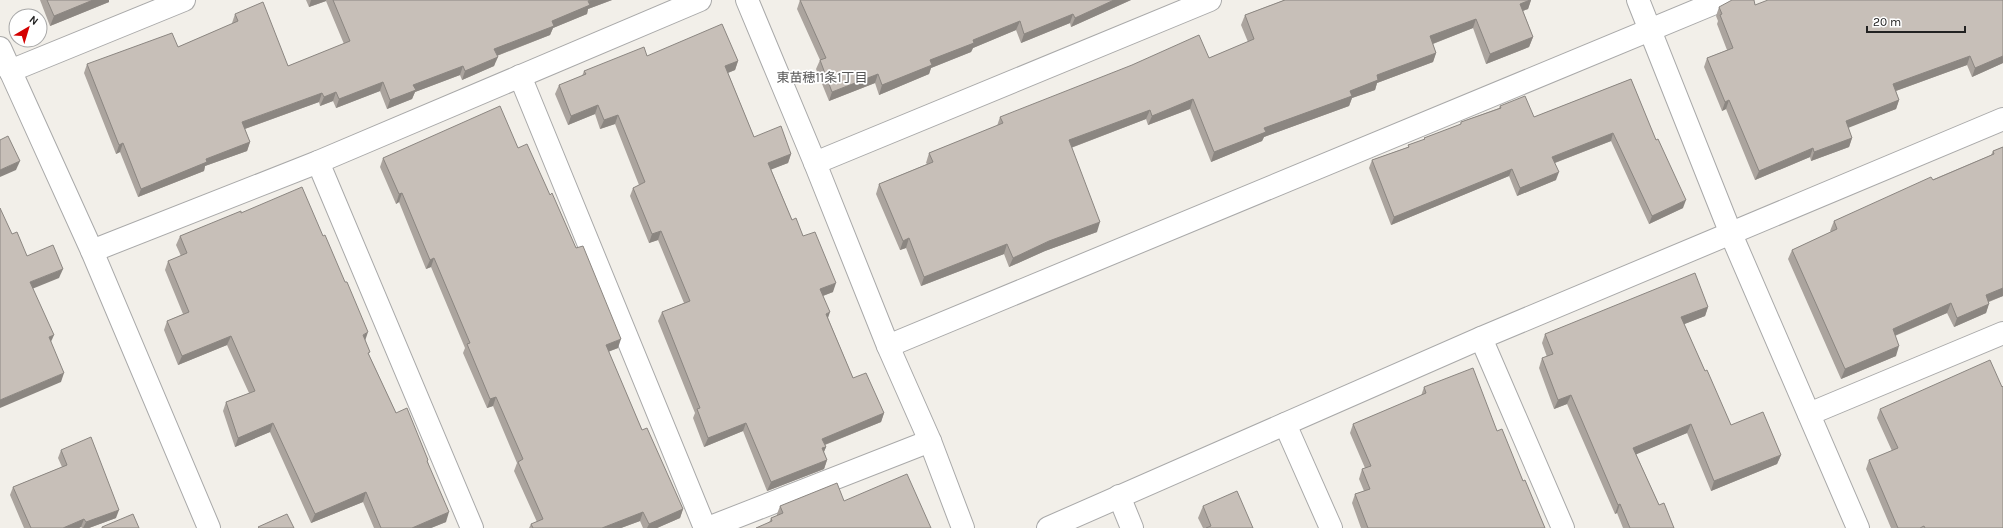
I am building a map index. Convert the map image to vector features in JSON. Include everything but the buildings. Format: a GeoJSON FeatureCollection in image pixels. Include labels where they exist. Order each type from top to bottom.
{"type":"FeatureCollection","features":[{"type":"Feature","properties":{"kind":"street"},"geometry":{"type":"LineString","coordinates":[[10,71],[184,0]]}},
{"type":"Feature","properties":{"kind":"street"},"geometry":{"type":"LineString","coordinates":[[92,251],[318,162],[700,0]]}},
{"type":"Feature","properties":{"kind":"street"},"geometry":{"type":"LineString","coordinates":[[747,0],[888,346],[930,441],[963,528]]}},
{"type":"Feature","properties":{"kind":"street"},"geometry":{"type":"LineString","coordinates":[[815,164],[1210,0]]}},
{"type":"Feature","properties":{"kind":"street"},"geometry":{"type":"LineString","coordinates":[[1638,0],[1731,234],[1858,528]]}},
{"type":"Feature","properties":{"kind":"street"},"geometry":{"type":"LineString","coordinates":[[888,346],[1650,28],[1722,0]]}},
{"type":"Feature","properties":{"kind":"street"},"geometry":{"type":"LineString","coordinates":[[0,48],[92,251],[209,528]]}},
{"type":"Feature","properties":{"kind":"street"},"geometry":{"type":"LineString","coordinates":[[520,76],[705,528]]}},
{"type":"Feature","properties":{"kind":"street"},"geometry":{"type":"LineString","coordinates":[[1048,528],[1481,338],[2003,119]]}},
{"type":"Feature","properties":{"kind":"street"},"geometry":{"type":"LineString","coordinates":[[318,162],[472,528]]}},
{"type":"Feature","properties":{"kind":"street"},"geometry":{"type":"LineString","coordinates":[[1481,338],[1563,528]]}},
{"type":"Feature","properties":{"kind":"street"},"geometry":{"type":"LineString","coordinates":[[1809,414],[2001,338]]}},
{"type":"Feature","properties":{"kind":"street"},"geometry":{"type":"LineString","coordinates":[[1285,424],[1331,528]]}},
{"type":"Feature","properties":{"kind":"street"},"geometry":{"type":"LineString","coordinates":[[708,528],[930,441]]}},
{"type":"Feature","properties":{"kind":"street"},"geometry":{"type":"LineString","coordinates":[[1119,496],[1132,528]]}},
{"type":"Feature","properties":{"kind":"district","name":"東苗穂11条1丁目"},"geometry":{"type":"Point","coordinates":[822,77]}}]}
